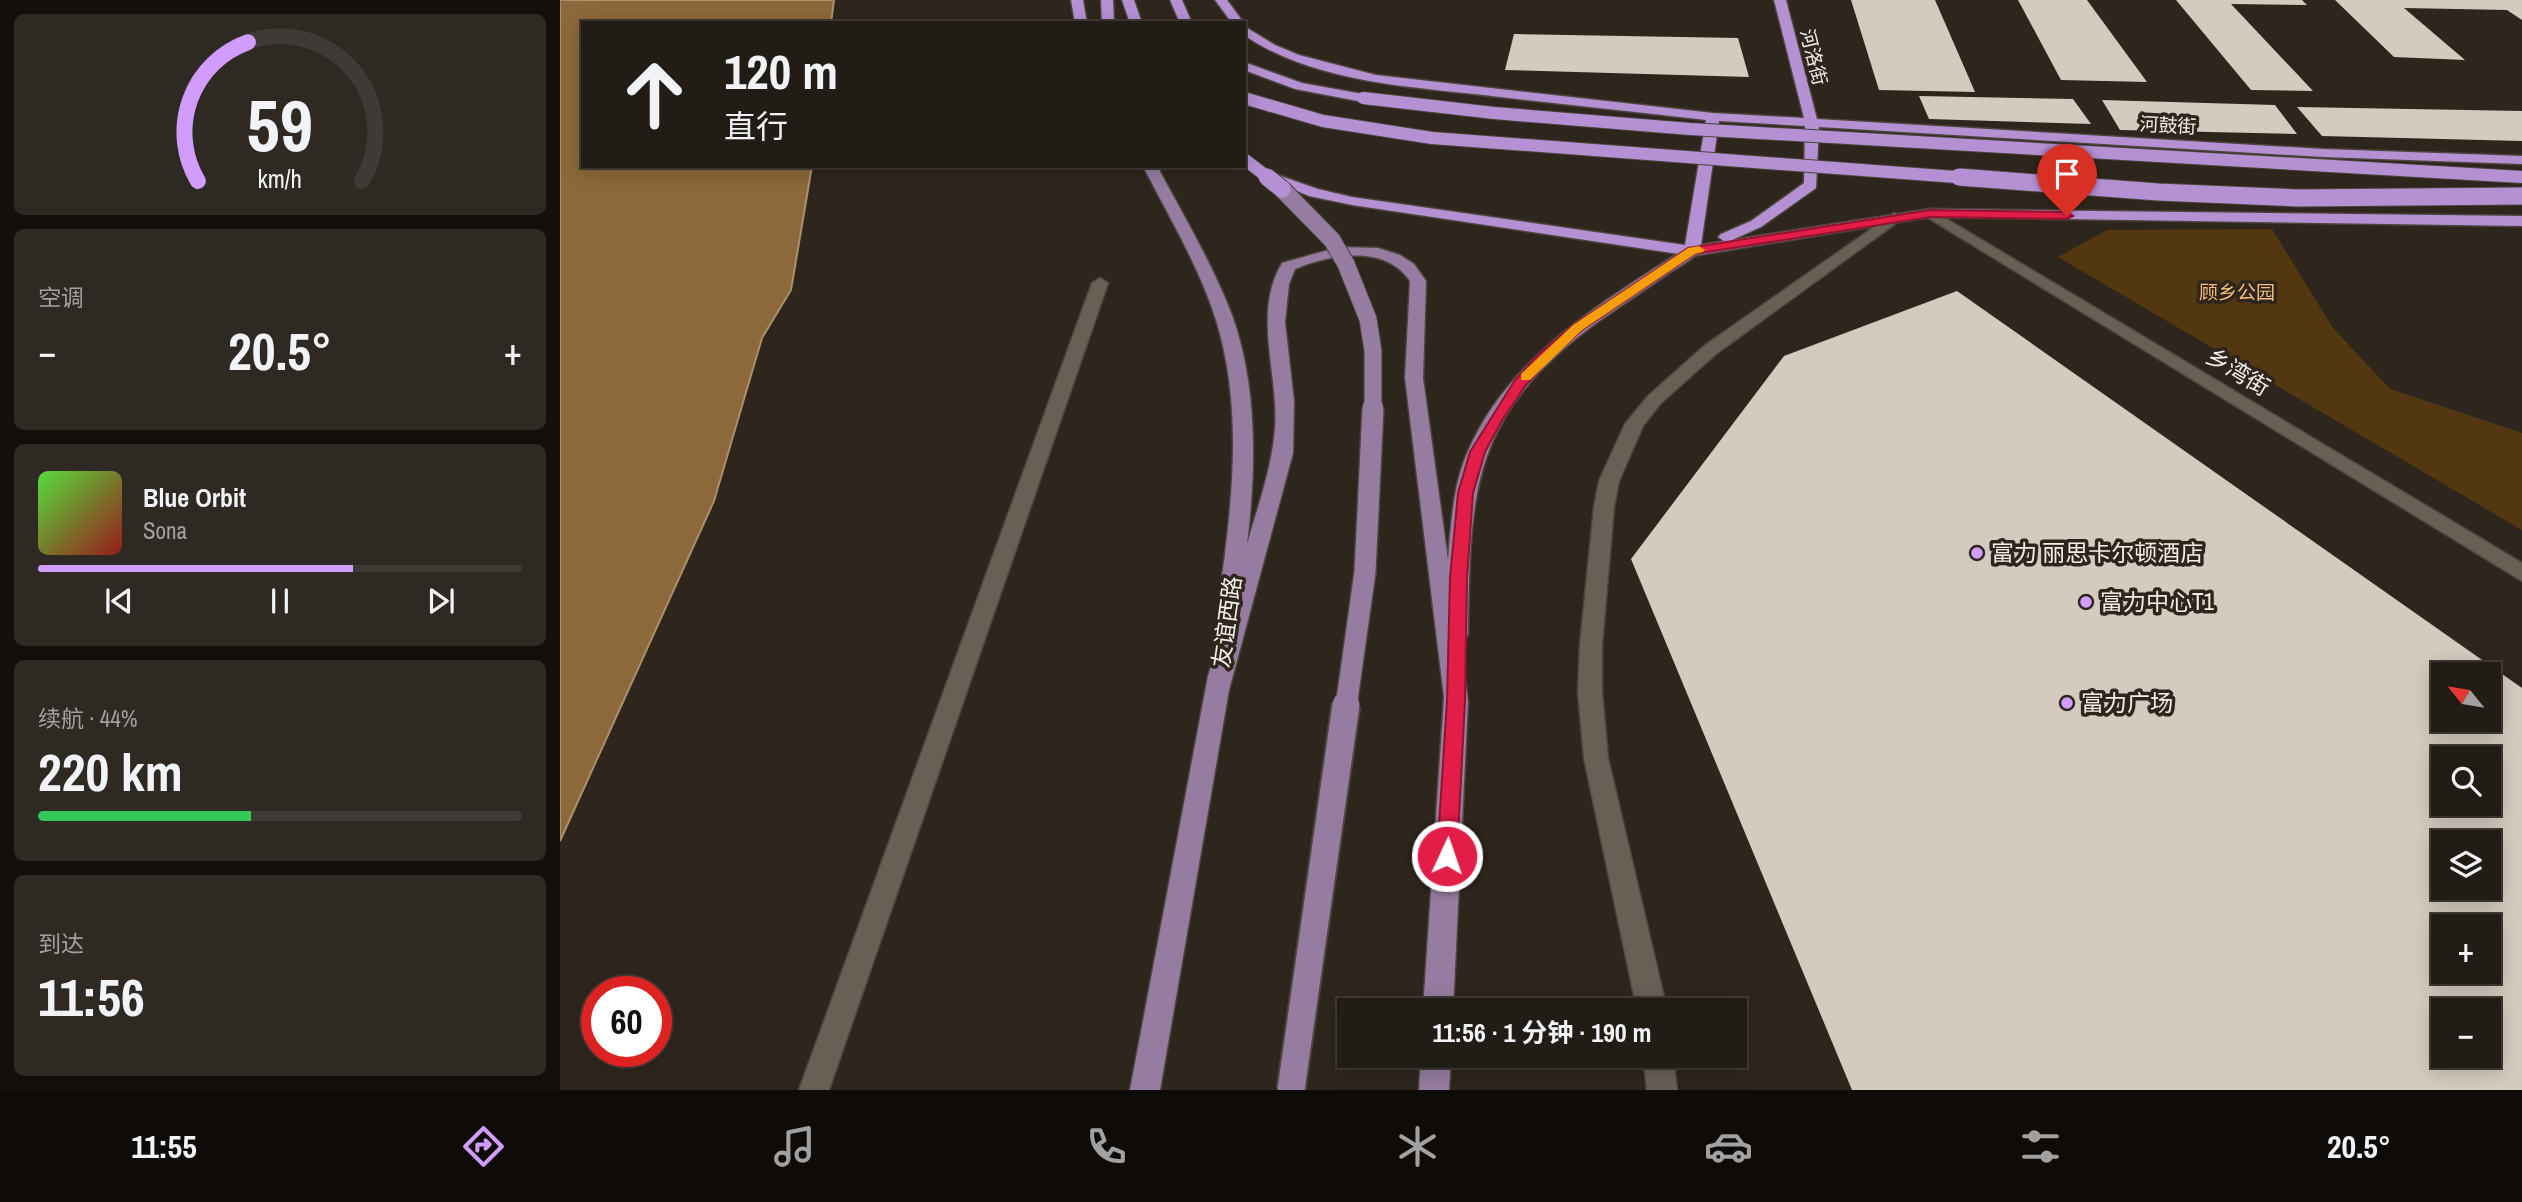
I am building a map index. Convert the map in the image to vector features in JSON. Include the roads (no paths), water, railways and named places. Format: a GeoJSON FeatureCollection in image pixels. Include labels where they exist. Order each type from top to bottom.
{"type":"FeatureCollection","features":[{"type":"Feature","properties":{"kind":"highway"},"geometry":{"type":"LineString","coordinates":[[1077,0],[1081,21]]}},
{"type":"Feature","properties":{"kind":"highway"},"geometry":{"type":"LineString","coordinates":[[1107,0],[1108,21]]}},
{"type":"Feature","properties":{"kind":"highway"},"geometry":{"type":"LineString","coordinates":[[1128,0],[1135,21]]}},
{"type":"Feature","properties":{"kind":"highway"},"geometry":{"type":"LineString","coordinates":[[1176,0],[1185,21]]}},
{"type":"Feature","properties":{"kind":"highway"},"geometry":{"type":"LineString","coordinates":[[1221,0],[1237,21]]}},
{"type":"Feature","properties":{"kind":"highway","name":"河洛街"},"geometry":{"type":"LineString","coordinates":[[1692,251],[1756,224],[1811,185],[1812,124],[1780,0]]}},
{"type":"Feature","properties":{"kind":"highway","name":"河鼓街"},"geometry":{"type":"LineString","coordinates":[[1246,30],[1271,48],[1295,58],[1376,79],[1713,117],[2323,153],[2522,160]]}},
{"type":"Feature","properties":{"kind":"highway"},"geometry":{"type":"LineString","coordinates":[[1246,67],[1266,76],[1329,93],[1524,117],[2303,166],[2522,177]]}},
{"type":"Feature","properties":{"kind":"highway"},"geometry":{"type":"LineString","coordinates":[[1246,98],[1293,113],[1363,129],[1460,141],[2158,192],[2311,199],[2522,196]]}},
{"type":"Feature","properties":{"kind":"highway"},"geometry":{"type":"LineString","coordinates":[[1692,251],[1713,117]]}},
{"type":"Feature","properties":{"kind":"highway"},"geometry":{"type":"LineString","coordinates":[[1246,161],[1282,189]]}},
{"type":"Feature","properties":{"kind":"highway"},"geometry":{"type":"LineString","coordinates":[[1246,167],[1304,189],[1352,201],[1692,251],[1930,214],[2522,221]]}},
{"type":"Feature","properties":{"kind":"main road","name":"友谊西路"},"geometry":{"type":"LineString","coordinates":[[1145,1090],[1218,690],[1245,479],[1241,393],[1231,340],[1214,293],[1151,168]]}},
{"type":"Feature","properties":{"kind":"main road"},"geometry":{"type":"LineString","coordinates":[[1282,189],[1332,240],[1346,264],[1368,319],[1373,351],[1373,414],[1365,572],[1291,1090]]}},
{"type":"Feature","properties":{"kind":"main road"},"geometry":{"type":"LineString","coordinates":[[1218,690],[1283,453],[1285,419],[1278,335],[1278,290],[1288,266],[1304,258],[1348,251],[1382,254],[1401,260],[1413,269],[1418,281],[1414,378],[1456,701]]}},
{"type":"Feature","properties":{"kind":"main road"},"geometry":{"type":"LineString","coordinates":[[1439,998],[1464,505],[1477,452],[1520,383],[1543,358],[1578,327],[1692,251]]}},
{"type":"Feature","properties":{"kind":"main road"},"geometry":{"type":"LineString","coordinates":[[1434,1090],[1435,1068]]}},
{"type":"Feature","properties":{"kind":"street","name":"乡湾街"},"geometry":{"type":"LineString","coordinates":[[1930,214],[2522,573]]}},
{"type":"Feature","properties":{"kind":"street"},"geometry":{"type":"LineString","coordinates":[[1649,998],[1596,758],[1590,692],[1592,632],[1609,481],[1634,424],[1654,400],[1710,350],[1894,218]]}},
{"type":"Feature","properties":{"kind":"street"},"geometry":{"type":"LineString","coordinates":[[814,1090],[1100,283]]}},
{"type":"Feature","properties":{"kind":"street"},"geometry":{"type":"LineString","coordinates":[[1659,1068],[1662,1090]]}},
{"type":"Feature","properties":{"kind":"place","name":"富力 丽思卡尔顿酒店"},"geometry":{"type":"Point","coordinates":[1977,553]}},
{"type":"Feature","properties":{"kind":"place","name":"富力中心T1"},"geometry":{"type":"Point","coordinates":[2086,602]}},
{"type":"Feature","properties":{"kind":"place","name":"富力广场"},"geometry":{"type":"Point","coordinates":[2067,703]}},
{"type":"Feature","properties":{"kind":"park label","name":"顾乡公园"},"geometry":{"type":"Point","coordinates":[2237,292]}}]}
